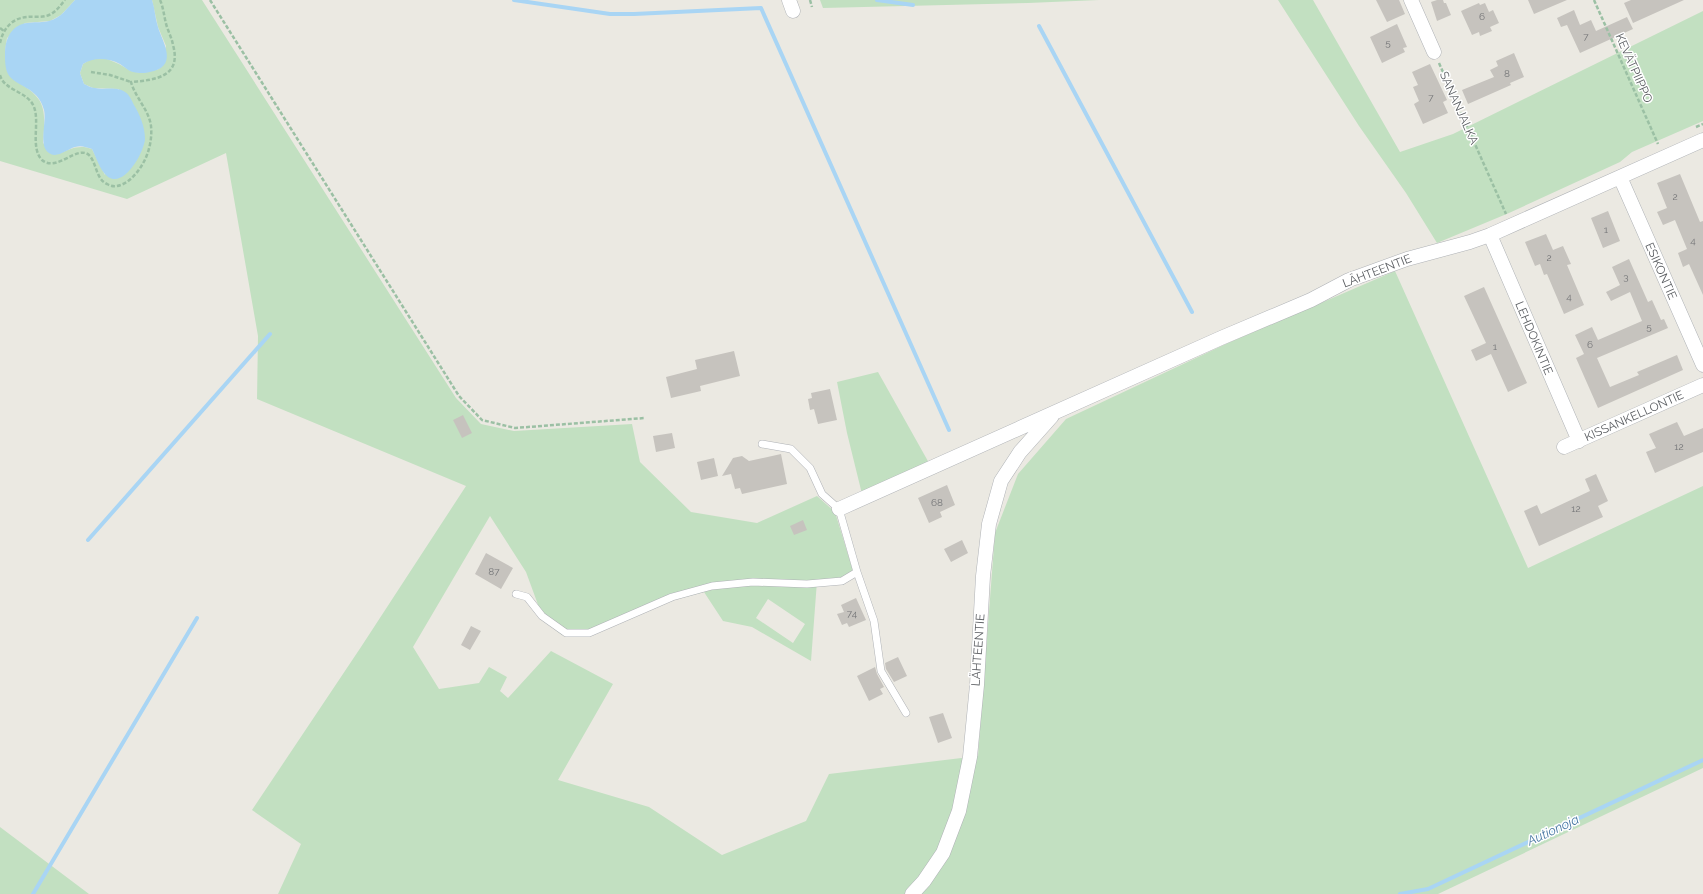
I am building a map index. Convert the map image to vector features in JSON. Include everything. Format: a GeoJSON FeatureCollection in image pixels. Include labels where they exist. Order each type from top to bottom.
{"type":"FeatureCollection","features":[{"type":"Feature","properties":{"kind":"street"},"geometry":{"type":"LineString","coordinates":[[1411,0],[1434,52]]}},
{"type":"Feature","properties":{"kind":"street","name":"LÄHTEENTIE"},"geometry":{"type":"LineString","coordinates":[[839,510],[1311,300],[1349,280],[1396,262],[1490,235],[1703,140]]}},
{"type":"Feature","properties":{"kind":"street","name":"ESIKONTIE"},"geometry":{"type":"LineString","coordinates":[[1620,177],[1703,365]]}},
{"type":"Feature","properties":{"kind":"street","name":"LEHDOKINTIE"},"geometry":{"type":"LineString","coordinates":[[1490,235],[1579,441]]}},
{"type":"Feature","properties":{"kind":"street","name":"KISSANKELLONTIE"},"geometry":{"type":"LineString","coordinates":[[1564,447],[1703,385]]}},
{"type":"Feature","properties":{"kind":"street","name":"LÄHTEENTIE"},"geometry":{"type":"LineString","coordinates":[[912,894],[924,881],[943,853],[959,811],[970,757],[983,576],[989,524],[1001,481],[1020,452],[1055,413]]}},
{"type":"Feature","properties":{"kind":"lane"},"geometry":{"type":"LineString","coordinates":[[762,444],[791,449],[810,468],[822,494],[839,510],[857,572],[874,621],[881,672],[906,713]]}},
{"type":"Feature","properties":{"kind":"lane"},"geometry":{"type":"LineString","coordinates":[[516,594],[527,597],[542,616],[566,633],[589,633],[672,597],[712,586],[753,582],[807,584],[842,581],[857,572]]}},
{"type":"Feature","properties":{"kind":"path"},"geometry":{"type":"LineString","coordinates":[[0,43],[7,26],[16,20],[25,17],[48,15],[56,11],[65,0]]}},
{"type":"Feature","properties":{"kind":"path"},"geometry":{"type":"LineString","coordinates":[[91,72],[110,75],[131,82],[163,77],[173,68],[175,57],[173,45],[160,0]]}},
{"type":"Feature","properties":{"kind":"path"},"geometry":{"type":"LineString","coordinates":[[210,0],[459,396],[482,420],[515,428],[645,418]]}},
{"type":"Feature","properties":{"kind":"path"},"geometry":{"type":"LineString","coordinates":[[810,0],[812,7]]}},
{"type":"Feature","properties":{"kind":"path","name":"KEVÄTPIIPPO"},"geometry":{"type":"LineString","coordinates":[[1594,0],[1658,144]]}},
{"type":"Feature","properties":{"kind":"path"},"geometry":{"type":"LineString","coordinates":[[0,28],[4,31]]}},
{"type":"Feature","properties":{"kind":"path","name":"SANANJALKA"},"geometry":{"type":"LineString","coordinates":[[1434,52],[1507,216]]}},
{"type":"Feature","properties":{"kind":"path"},"geometry":{"type":"LineString","coordinates":[[0,75],[9,86],[24,94],[32,102],[36,112],[37,152],[42,160],[50,163],[58,163],[76,154],[84,153],[90,156],[101,179],[106,184],[113,186],[120,186],[134,177],[144,164],[151,142],[150,124],[131,82]]}},
{"type":"Feature","properties":{"kind":"green space"},"geometry":{"type":"Polygon","coordinates":[[[0,0],[75,0],[61,15],[50,21],[25,23],[7,38],[5,51],[14,80],[32,92],[42,105],[44,112],[43,143],[58,154],[79,147],[92,149],[105,175],[119,89],[93,88],[84,84],[80,73],[83,64],[91,59],[107,59],[131,71],[141,73],[159,69],[166,46],[158,27],[152,0],[202,0],[456,398],[481,424],[514,431],[632,424],[640,462],[691,512],[757,523],[817,496],[835,512],[853,571],[840,578],[817,581],[811,661],[752,627],[723,621],[704,592],[674,600],[590,635],[562,635],[544,621],[526,572],[490,516],[413,647],[439,689],[479,683],[489,667],[507,677],[500,691],[508,698],[551,651],[613,684],[558,780],[649,807],[722,855],[806,821],[829,774],[978,756],[995,533],[1018,474],[1066,419],[1228,343],[1395,271],[1528,568],[1703,486],[1703,768],[1438,894],[278,894],[301,844],[252,810],[466,486],[257,399],[258,336],[226,153],[127,199],[0,161],[0,0]],[[768,599],[756,618],[793,643],[805,624],[768,599]]]}},
{"type":"Feature","properties":{"kind":"green space"},"geometry":{"type":"Polygon","coordinates":[[[820,0],[1099,0],[823,8],[820,0]]]}},
{"type":"Feature","properties":{"kind":"green space"},"geometry":{"type":"Polygon","coordinates":[[[1278,0],[1313,0],[1400,152],[1453,134],[1703,11],[1703,121],[1632,152],[1620,162],[1509,213],[1437,243],[1406,193],[1359,126],[1278,0]]]}},
{"type":"Feature","properties":{"kind":"green space"},"geometry":{"type":"Polygon","coordinates":[[[878,372],[929,463],[862,494],[847,433],[837,382],[878,372]]]}},
{"type":"Feature","properties":{"kind":"green space"},"geometry":{"type":"Polygon","coordinates":[[[0,827],[89,894],[0,894],[0,827]]]}},
{"type":"Feature","properties":{"kind":"water"},"geometry":{"type":"Polygon","coordinates":[[[75,0],[152,0],[157,24],[165,45],[167,58],[165,63],[161,68],[146,73],[128,70],[111,60],[96,59],[83,64],[80,73],[84,84],[94,88],[122,90],[128,94],[142,121],[145,139],[141,153],[132,168],[120,178],[113,179],[107,176],[100,167],[92,149],[84,146],[72,148],[55,155],[49,153],[46,150],[43,139],[45,115],[41,102],[32,91],[11,78],[6,69],[5,47],[10,33],[16,27],[25,23],[53,20],[64,12],[75,0]]]}},
{"type":"Feature","properties":{"kind":"building"},"geometry":{"type":"Polygon","coordinates":[[[1376,0],[1399,0],[1405,14],[1387,22],[1376,0]]]}},
{"type":"Feature","properties":{"kind":"building"},"geometry":{"type":"Polygon","coordinates":[[[1443,0],[1444,3],[1446,3],[1451,15],[1437,21],[1431,2],[1443,0]]]}},
{"type":"Feature","properties":{"kind":"building"},"geometry":{"type":"Polygon","coordinates":[[[1528,0],[1567,0],[1534,14],[1528,0]]]}},
{"type":"Feature","properties":{"kind":"building"},"geometry":{"type":"Polygon","coordinates":[[[1631,0],[1684,0],[1633,23],[1624,3],[1631,0]]]}},
{"type":"Feature","properties":{"kind":"building"},"geometry":{"type":"Polygon","coordinates":[[[1479,3],[1480,5],[1485,3],[1489,12],[1493,10],[1499,23],[1490,27],[1492,31],[1480,36],[1479,32],[1472,35],[1461,11],[1479,3]]]}},
{"type":"Feature","properties":{"kind":"building"},"geometry":{"type":"Polygon","coordinates":[[[1574,10],[1580,25],[1591,20],[1596,31],[1627,17],[1633,29],[1580,53],[1567,25],[1561,27],[1557,18],[1574,10]]]}},
{"type":"Feature","properties":{"kind":"building"},"geometry":{"type":"Polygon","coordinates":[[[1397,24],[1407,47],[1403,48],[1405,52],[1382,63],[1370,37],[1397,24]]]}},
{"type":"Feature","properties":{"kind":"building"},"geometry":{"type":"Polygon","coordinates":[[[1514,53],[1524,77],[1510,83],[1511,85],[1468,104],[1462,90],[1494,77],[1490,70],[1498,66],[1496,61],[1514,53]]]}},
{"type":"Feature","properties":{"kind":"building"},"geometry":{"type":"Polygon","coordinates":[[[1430,64],[1447,100],[1443,102],[1448,113],[1423,124],[1414,104],[1419,101],[1413,87],[1418,85],[1412,72],[1430,64]]]}},
{"type":"Feature","properties":{"kind":"building"},"geometry":{"type":"Polygon","coordinates":[[[1680,174],[1700,222],[1703,221],[1703,295],[1689,264],[1683,267],[1678,253],[1687,249],[1675,220],[1663,225],[1657,212],[1667,208],[1657,183],[1680,174]]]}},
{"type":"Feature","properties":{"kind":"building"},"geometry":{"type":"Polygon","coordinates":[[[1608,211],[1620,241],[1603,248],[1591,218],[1608,211]]]}},
{"type":"Feature","properties":{"kind":"building"},"geometry":{"type":"Polygon","coordinates":[[[1546,234],[1553,250],[1563,246],[1571,264],[1567,265],[1584,305],[1564,314],[1547,274],[1544,275],[1540,264],[1535,266],[1525,242],[1546,234]]]}},
{"type":"Feature","properties":{"kind":"building"},"geometry":{"type":"Polygon","coordinates":[[[1629,259],[1648,302],[1652,300],[1661,320],[1664,319],[1668,328],[1597,358],[1610,387],[1639,375],[1637,372],[1677,355],[1683,370],[1598,408],[1576,358],[1584,354],[1575,335],[1592,327],[1598,340],[1642,321],[1630,292],[1611,301],[1606,292],[1620,285],[1612,267],[1629,259]]]}},
{"type":"Feature","properties":{"kind":"building"},"geometry":{"type":"Polygon","coordinates":[[[1484,287],[1527,383],[1508,392],[1491,354],[1476,361],[1471,350],[1486,343],[1464,296],[1484,287]]]}},
{"type":"Feature","properties":{"kind":"building"},"geometry":{"type":"Polygon","coordinates":[[[734,351],[740,376],[700,386],[701,391],[671,398],[666,377],[697,369],[695,360],[734,351]]]}},
{"type":"Feature","properties":{"kind":"building"},"geometry":{"type":"Polygon","coordinates":[[[830,389],[837,420],[818,424],[814,409],[810,410],[808,399],[812,398],[811,393],[830,389]]]}},
{"type":"Feature","properties":{"kind":"building"},"geometry":{"type":"Polygon","coordinates":[[[463,415],[472,433],[462,438],[453,420],[463,415]]]}},
{"type":"Feature","properties":{"kind":"building"},"geometry":{"type":"Polygon","coordinates":[[[1677,422],[1684,436],[1703,428],[1703,452],[1655,473],[1646,452],[1656,448],[1649,434],[1677,422]]]}},
{"type":"Feature","properties":{"kind":"building"},"geometry":{"type":"Polygon","coordinates":[[[672,433],[675,448],[656,452],[653,436],[672,433]]]}},
{"type":"Feature","properties":{"kind":"building"},"geometry":{"type":"Polygon","coordinates":[[[781,454],[787,484],[742,494],[740,488],[735,489],[731,474],[722,476],[733,458],[742,456],[749,461],[781,454]]]}},
{"type":"Feature","properties":{"kind":"building"},"geometry":{"type":"Polygon","coordinates":[[[714,458],[718,476],[701,480],[697,462],[714,458]]]}},
{"type":"Feature","properties":{"kind":"building"},"geometry":{"type":"Polygon","coordinates":[[[1596,474],[1608,501],[1598,506],[1603,517],[1539,546],[1524,511],[1537,505],[1541,514],[1590,491],[1585,479],[1596,474]]]}},
{"type":"Feature","properties":{"kind":"building"},"geometry":{"type":"Polygon","coordinates":[[[947,485],[955,505],[940,512],[942,517],[929,523],[918,498],[947,485]]]}},
{"type":"Feature","properties":{"kind":"building"},"geometry":{"type":"Polygon","coordinates":[[[803,520],[807,530],[794,535],[790,526],[803,520]]]}},
{"type":"Feature","properties":{"kind":"building"},"geometry":{"type":"Polygon","coordinates":[[[962,540],[968,553],[951,562],[944,549],[962,540]]]}},
{"type":"Feature","properties":{"kind":"building"},"geometry":{"type":"Polygon","coordinates":[[[486,553],[513,568],[501,589],[475,574],[486,553]]]}},
{"type":"Feature","properties":{"kind":"building"},"geometry":{"type":"Polygon","coordinates":[[[856,598],[866,620],[849,627],[847,623],[842,625],[837,614],[844,612],[841,605],[856,598]]]}},
{"type":"Feature","properties":{"kind":"building"},"geometry":{"type":"Polygon","coordinates":[[[471,626],[481,631],[470,650],[461,645],[471,626]]]}},
{"type":"Feature","properties":{"kind":"building"},"geometry":{"type":"Polygon","coordinates":[[[898,657],[907,676],[894,682],[886,669],[885,663],[898,657]]]}},
{"type":"Feature","properties":{"kind":"building"},"geometry":{"type":"Polygon","coordinates":[[[875,667],[884,687],[880,689],[883,694],[869,701],[857,676],[875,667]]]}},
{"type":"Feature","properties":{"kind":"building"},"geometry":{"type":"Polygon","coordinates":[[[943,713],[952,738],[938,743],[929,717],[943,713]]]}},
{"type":"Feature","properties":{"kind":"waterway"},"geometry":{"type":"LineString","coordinates":[[514,0],[610,14],[761,8],[949,430]]}},
{"type":"Feature","properties":{"kind":"waterway"},"geometry":{"type":"LineString","coordinates":[[877,0],[913,5]]}},
{"type":"Feature","properties":{"kind":"waterway"},"geometry":{"type":"LineString","coordinates":[[1039,26],[1192,312]]}},
{"type":"Feature","properties":{"kind":"waterway"},"geometry":{"type":"LineString","coordinates":[[88,540],[270,334]]}},
{"type":"Feature","properties":{"kind":"waterway"},"geometry":{"type":"LineString","coordinates":[[33,894],[197,618]]}},
{"type":"Feature","properties":{"kind":"waterway","name":"Autionoja"},"geometry":{"type":"LineString","coordinates":[[1400,894],[1428,889],[1703,760]]}}]}
